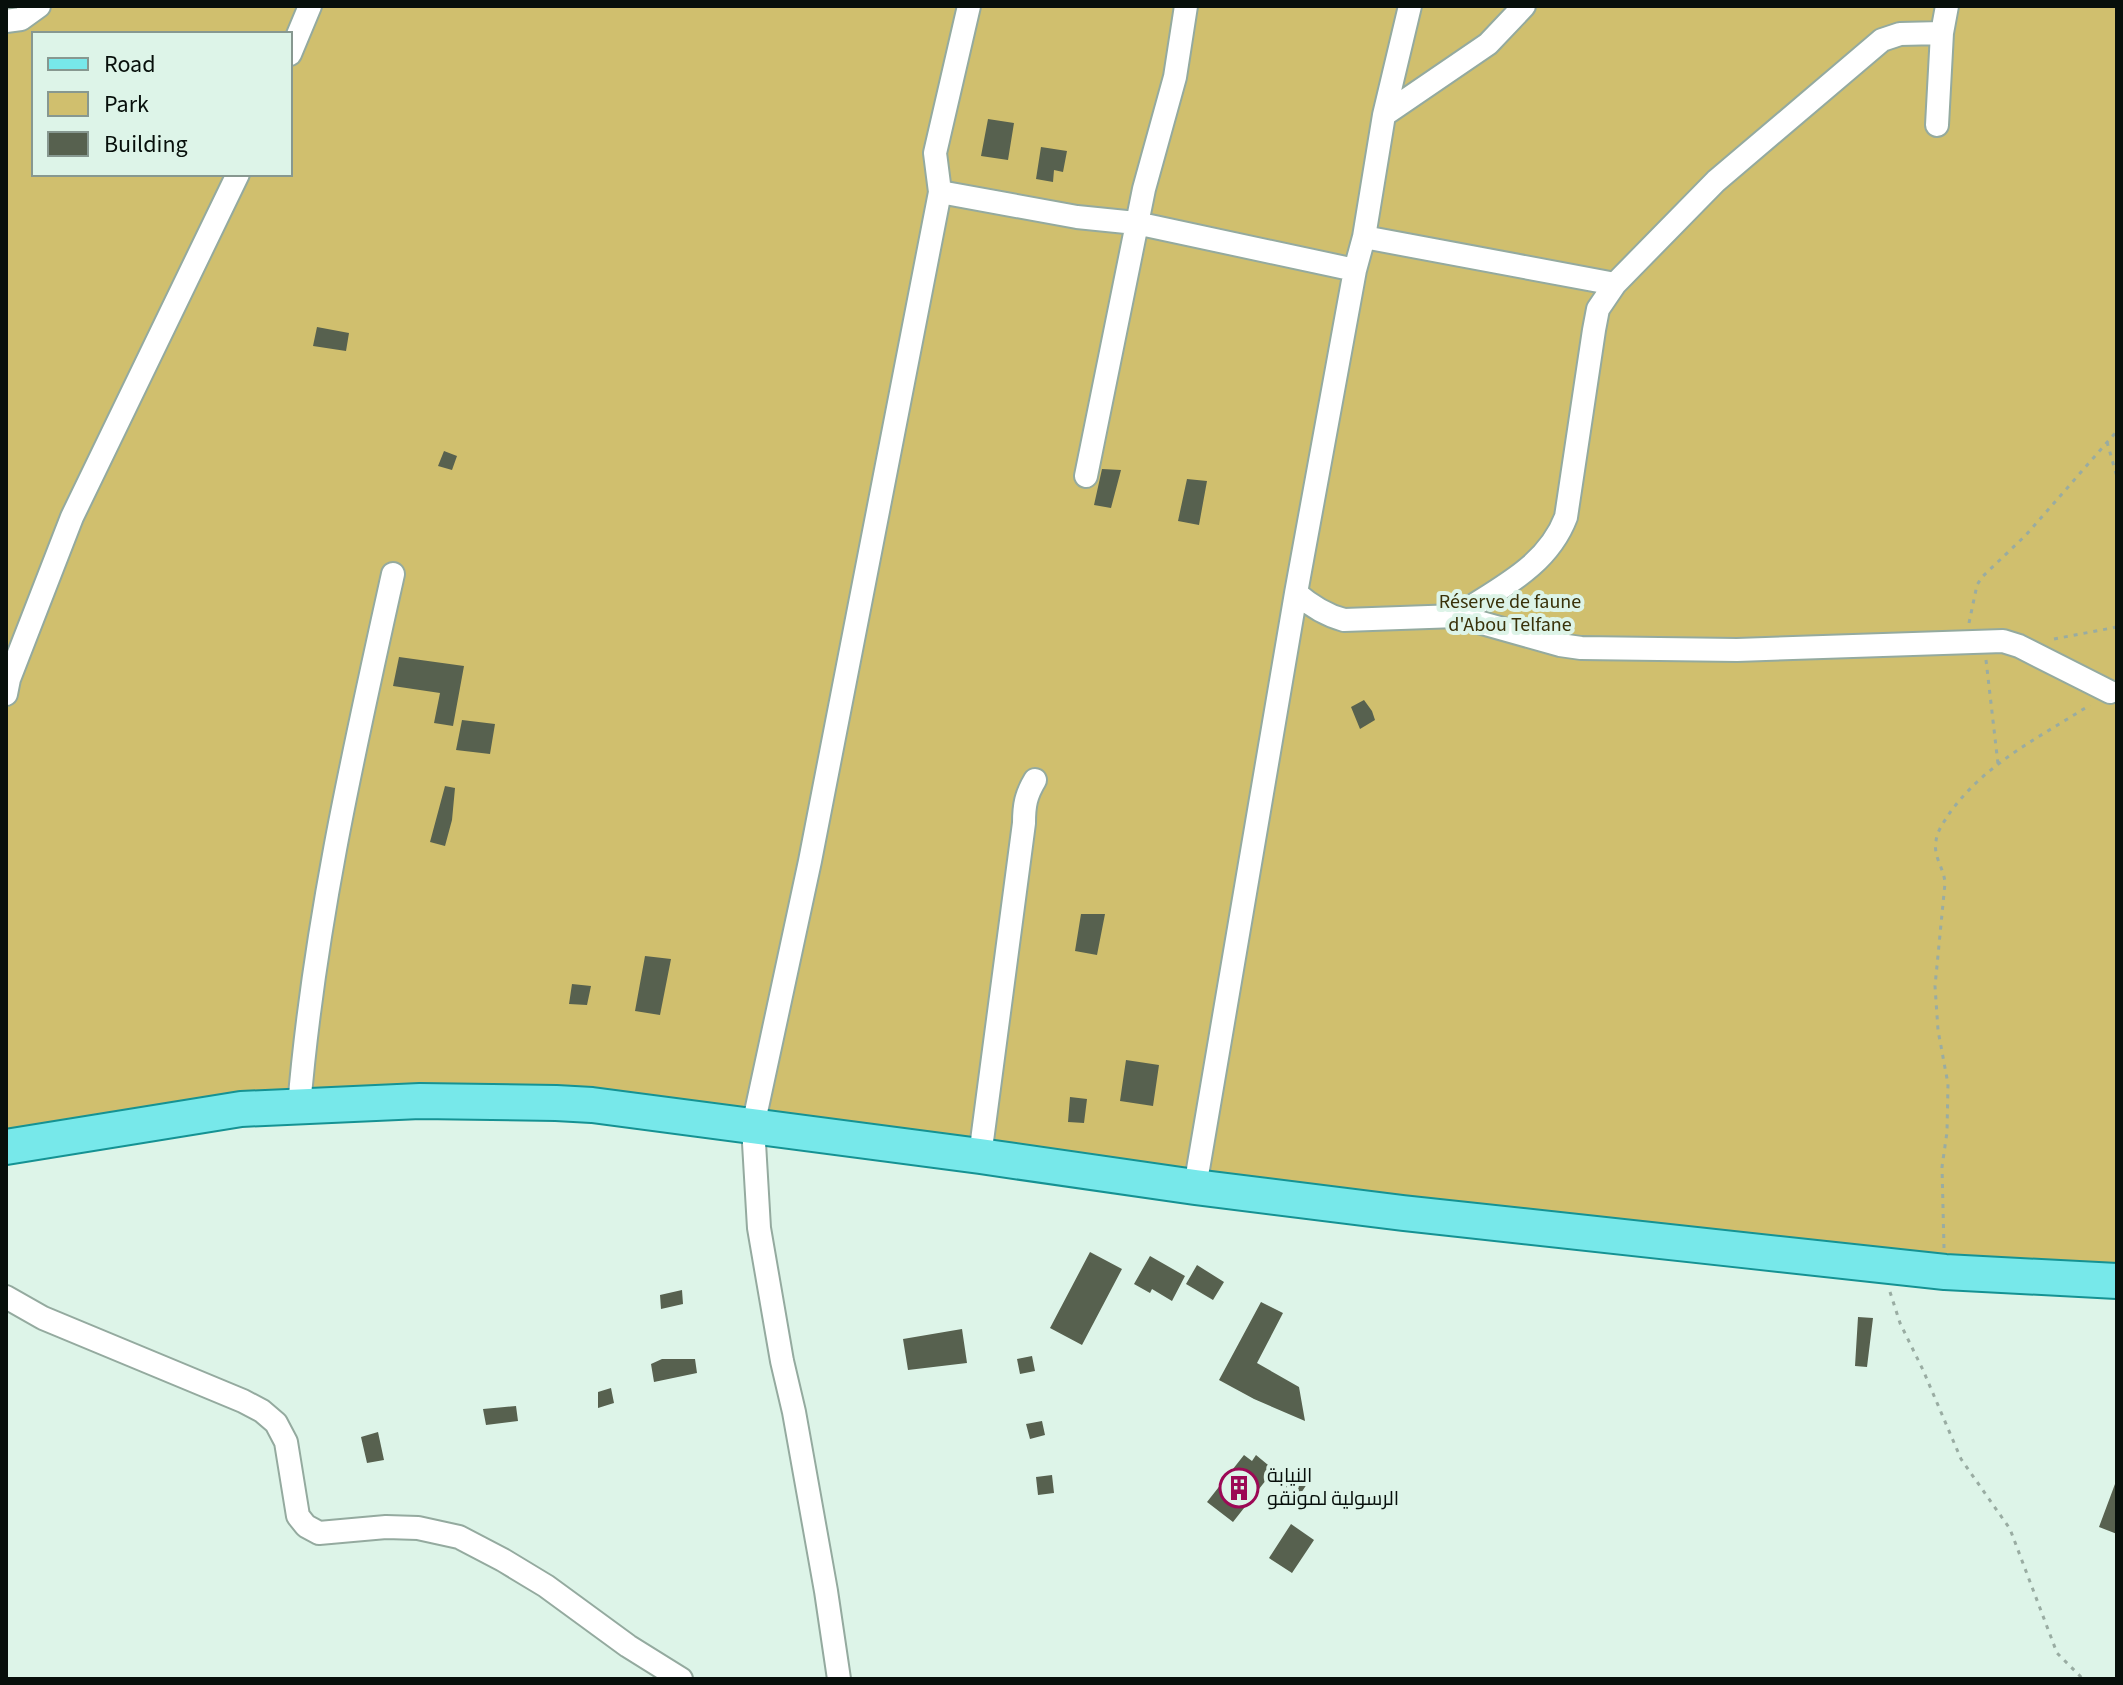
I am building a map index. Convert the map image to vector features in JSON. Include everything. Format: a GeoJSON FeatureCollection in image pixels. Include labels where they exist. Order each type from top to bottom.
{"type":"FeatureCollection","features":[{"type":"Feature","properties":{"kind":"main road"},"geometry":{"type":"LineString","coordinates":[[6,1147],[241,1109],[420,1101],[592,1105],[1419,1215],[1945,1272],[2117,1281]]}},
{"type":"Feature","properties":{"kind":"street"},"geometry":{"type":"LineString","coordinates":[[6,21],[21,19],[39,6]]}},
{"type":"Feature","properties":{"kind":"street"},"geometry":{"type":"LineString","coordinates":[[292,49],[310,6]]}},
{"type":"Feature","properties":{"kind":"street"},"geometry":{"type":"LineString","coordinates":[[839,1679],[826,1591],[759,1228],[753,1126],[810,861],[940,192],[935,153],[969,6]]}},
{"type":"Feature","properties":{"kind":"street"},"geometry":{"type":"LineString","coordinates":[[1086,476],[1136,223],[1175,77],[1186,6]]}},
{"type":"Feature","properties":{"kind":"street"},"geometry":{"type":"LineString","coordinates":[[1195,1187],[1296,593],[1355,270],[1364,237],[1384,115],[1410,6]]}},
{"type":"Feature","properties":{"kind":"street"},"geometry":{"type":"LineString","coordinates":[[1384,115],[1488,44],[1524,6]]}},
{"type":"Feature","properties":{"kind":"street"},"geometry":{"type":"LineString","coordinates":[[1937,125],[1942,33],[1947,6]]}},
{"type":"Feature","properties":{"kind":"street"},"geometry":{"type":"LineString","coordinates":[[1457,616],[1534,566],[1561,530],[1566,517],[1598,309],[1615,284],[1716,181],[1882,40],[1900,34],[1942,33]]}},
{"type":"Feature","properties":{"kind":"street"},"geometry":{"type":"LineString","coordinates":[[6,694],[9,679],[72,517],[237,176]]}},
{"type":"Feature","properties":{"kind":"street"},"geometry":{"type":"LineString","coordinates":[[940,192],[1077,217],[1136,223],[1355,270]]}},
{"type":"Feature","properties":{"kind":"street"},"geometry":{"type":"LineString","coordinates":[[1364,237],[1615,284]]}},
{"type":"Feature","properties":{"kind":"street"},"geometry":{"type":"LineString","coordinates":[[299,1107],[308,1015],[326,897],[347,780],[393,574]]}},
{"type":"Feature","properties":{"kind":"street"},"geometry":{"type":"LineString","coordinates":[[1296,593],[1328,616],[1344,620],[1457,616],[1581,648],[1737,650],[2003,641],[2110,692]]}},
{"type":"Feature","properties":{"kind":"street"},"geometry":{"type":"LineString","coordinates":[[980,1156],[1024,804],[1035,780]]}},
{"type":"Feature","properties":{"kind":"street"},"geometry":{"type":"LineString","coordinates":[[6,1297],[43,1318],[262,1411],[276,1423],[286,1442],[298,1516],[306,1526],[319,1533],[386,1527],[418,1528],[459,1537],[546,1586],[628,1646],[681,1679]]}},
{"type":"Feature","properties":{"kind":"path"},"geometry":{"type":"LineString","coordinates":[[1998,764],[1974,642],[1977,585],[2026,535],[2117,431]]}},
{"type":"Feature","properties":{"kind":"path"},"geometry":{"type":"LineString","coordinates":[[2107,442],[2117,477]]}},
{"type":"Feature","properties":{"kind":"path"},"geometry":{"type":"LineString","coordinates":[[2019,646],[2117,627]]}},
{"type":"Feature","properties":{"kind":"path"},"geometry":{"type":"LineString","coordinates":[[1945,1272],[1942,1167],[1948,1084],[1938,1030],[1935,986],[1945,883],[1944,872],[1936,856],[1936,839],[1955,806],[1979,779],[2110,692]]}},
{"type":"Feature","properties":{"kind":"path"},"geometry":{"type":"LineString","coordinates":[[1882,1266],[1900,1323],[1961,1459],[2010,1529],[2057,1653],[2083,1679]]}},
{"type":"Feature","properties":{"kind":"green space","name":"Réserve de faune d'Abou Telfane"},"geometry":{"type":"Polygon","coordinates":[[[6,6],[2117,6],[2117,1281],[483,1101],[6,1148],[6,6]]]}},
{"type":"Feature","properties":{"kind":"building"},"geometry":{"type":"Polygon","coordinates":[[[988,119],[1014,123],[1008,160],[981,156],[988,119]]]}},
{"type":"Feature","properties":{"kind":"building"},"geometry":{"type":"Polygon","coordinates":[[[1041,147],[1067,151],[1063,172],[1054,170],[1053,182],[1036,179],[1041,147]]]}},
{"type":"Feature","properties":{"kind":"building"},"geometry":{"type":"Polygon","coordinates":[[[317,327],[349,333],[346,351],[313,346],[317,327]]]}},
{"type":"Feature","properties":{"kind":"building"},"geometry":{"type":"Polygon","coordinates":[[[444,451],[457,456],[452,470],[438,466],[444,451]]]}},
{"type":"Feature","properties":{"kind":"building"},"geometry":{"type":"Polygon","coordinates":[[[1102,469],[1121,470],[1111,508],[1094,505],[1102,469]]]}},
{"type":"Feature","properties":{"kind":"building"},"geometry":{"type":"Polygon","coordinates":[[[1187,479],[1207,481],[1199,525],[1178,521],[1187,479]]]}},
{"type":"Feature","properties":{"kind":"building"},"geometry":{"type":"Polygon","coordinates":[[[399,657],[464,666],[453,726],[434,723],[440,693],[393,686],[399,657]]]}},
{"type":"Feature","properties":{"kind":"building"},"geometry":{"type":"Polygon","coordinates":[[[1364,700],[1375,720],[1360,729],[1351,707],[1364,700]]]}},
{"type":"Feature","properties":{"kind":"building"},"geometry":{"type":"Polygon","coordinates":[[[462,720],[495,724],[490,754],[456,750],[462,720]]]}},
{"type":"Feature","properties":{"kind":"building"},"geometry":{"type":"Polygon","coordinates":[[[445,786],[455,788],[452,820],[445,846],[430,842],[445,786]]]}},
{"type":"Feature","properties":{"kind":"building"},"geometry":{"type":"Polygon","coordinates":[[[1081,914],[1105,914],[1097,955],[1075,951],[1081,914]]]}},
{"type":"Feature","properties":{"kind":"building"},"geometry":{"type":"Polygon","coordinates":[[[645,956],[671,959],[660,1015],[635,1011],[645,956]]]}},
{"type":"Feature","properties":{"kind":"building"},"geometry":{"type":"Polygon","coordinates":[[[572,984],[591,986],[587,1005],[569,1004],[572,984]]]}},
{"type":"Feature","properties":{"kind":"building"},"geometry":{"type":"Polygon","coordinates":[[[1126,1060],[1159,1065],[1153,1106],[1120,1101],[1126,1060]]]}},
{"type":"Feature","properties":{"kind":"building"},"geometry":{"type":"Polygon","coordinates":[[[1070,1097],[1087,1099],[1084,1123],[1068,1122],[1070,1097]]]}},
{"type":"Feature","properties":{"kind":"building"},"geometry":{"type":"Polygon","coordinates":[[[1090,1252],[1122,1269],[1082,1345],[1050,1328],[1090,1252]]]}},
{"type":"Feature","properties":{"kind":"building"},"geometry":{"type":"Polygon","coordinates":[[[1150,1256],[1185,1276],[1172,1301],[1152,1289],[1150,1293],[1134,1284],[1150,1256]]]}},
{"type":"Feature","properties":{"kind":"building"},"geometry":{"type":"Polygon","coordinates":[[[1197,1265],[1224,1282],[1213,1300],[1186,1284],[1197,1265]]]}},
{"type":"Feature","properties":{"kind":"building"},"geometry":{"type":"Polygon","coordinates":[[[682,1290],[683,1304],[661,1309],[660,1295],[682,1290]]]}},
{"type":"Feature","properties":{"kind":"building"},"geometry":{"type":"Polygon","coordinates":[[[1261,1302],[1283,1313],[1257,1363],[1299,1387],[1305,1421],[1219,1380],[1261,1302]]]}},
{"type":"Feature","properties":{"kind":"building"},"geometry":{"type":"Polygon","coordinates":[[[1858,1317],[1873,1318],[1867,1367],[1855,1366],[1858,1317]]]}},
{"type":"Feature","properties":{"kind":"building"},"geometry":{"type":"Polygon","coordinates":[[[962,1329],[967,1363],[908,1370],[903,1339],[962,1329]]]}},
{"type":"Feature","properties":{"kind":"building"},"geometry":{"type":"Polygon","coordinates":[[[1032,1356],[1035,1371],[1020,1374],[1017,1359],[1032,1356]]]}},
{"type":"Feature","properties":{"kind":"building"},"geometry":{"type":"Polygon","coordinates":[[[662,1359],[695,1359],[697,1373],[654,1382],[651,1364],[662,1359]]]}},
{"type":"Feature","properties":{"kind":"building"},"geometry":{"type":"Polygon","coordinates":[[[611,1388],[614,1403],[598,1408],[598,1392],[611,1388]]]}},
{"type":"Feature","properties":{"kind":"building"},"geometry":{"type":"Polygon","coordinates":[[[516,1406],[518,1421],[486,1425],[483,1409],[516,1406]]]}},
{"type":"Feature","properties":{"kind":"building"},"geometry":{"type":"Polygon","coordinates":[[[1042,1421],[1045,1435],[1030,1439],[1026,1424],[1042,1421]]]}},
{"type":"Feature","properties":{"kind":"building"},"geometry":{"type":"Polygon","coordinates":[[[378,1432],[384,1460],[367,1463],[361,1437],[378,1432]]]}},
{"type":"Feature","properties":{"kind":"building","name":"النيابة الرسولية لمونقو"},"geometry":{"type":"Polygon","coordinates":[[[1244,1455],[1252,1461],[1256,1455],[1274,1470],[1233,1522],[1207,1502],[1244,1455]]]}},
{"type":"Feature","properties":{"kind":"building"},"geometry":{"type":"Polygon","coordinates":[[[1297,1469],[1311,1478],[1297,1499],[1283,1489],[1297,1469]]]}},
{"type":"Feature","properties":{"kind":"building"},"geometry":{"type":"Polygon","coordinates":[[[1052,1475],[1054,1493],[1038,1495],[1036,1477],[1052,1475]]]}},
{"type":"Feature","properties":{"kind":"building"},"geometry":{"type":"Polygon","coordinates":[[[2117,1484],[2117,1534],[2099,1527],[2117,1484]]]}},
{"type":"Feature","properties":{"kind":"building"},"geometry":{"type":"Polygon","coordinates":[[[1291,1524],[1314,1540],[1292,1573],[1269,1558],[1291,1524]]]}},
{"type":"Feature","properties":{"kind":"place","name":"النيابة الرسولية لمونقو"},"geometry":{"type":"Point","coordinates":[1239,1488]}}]}
